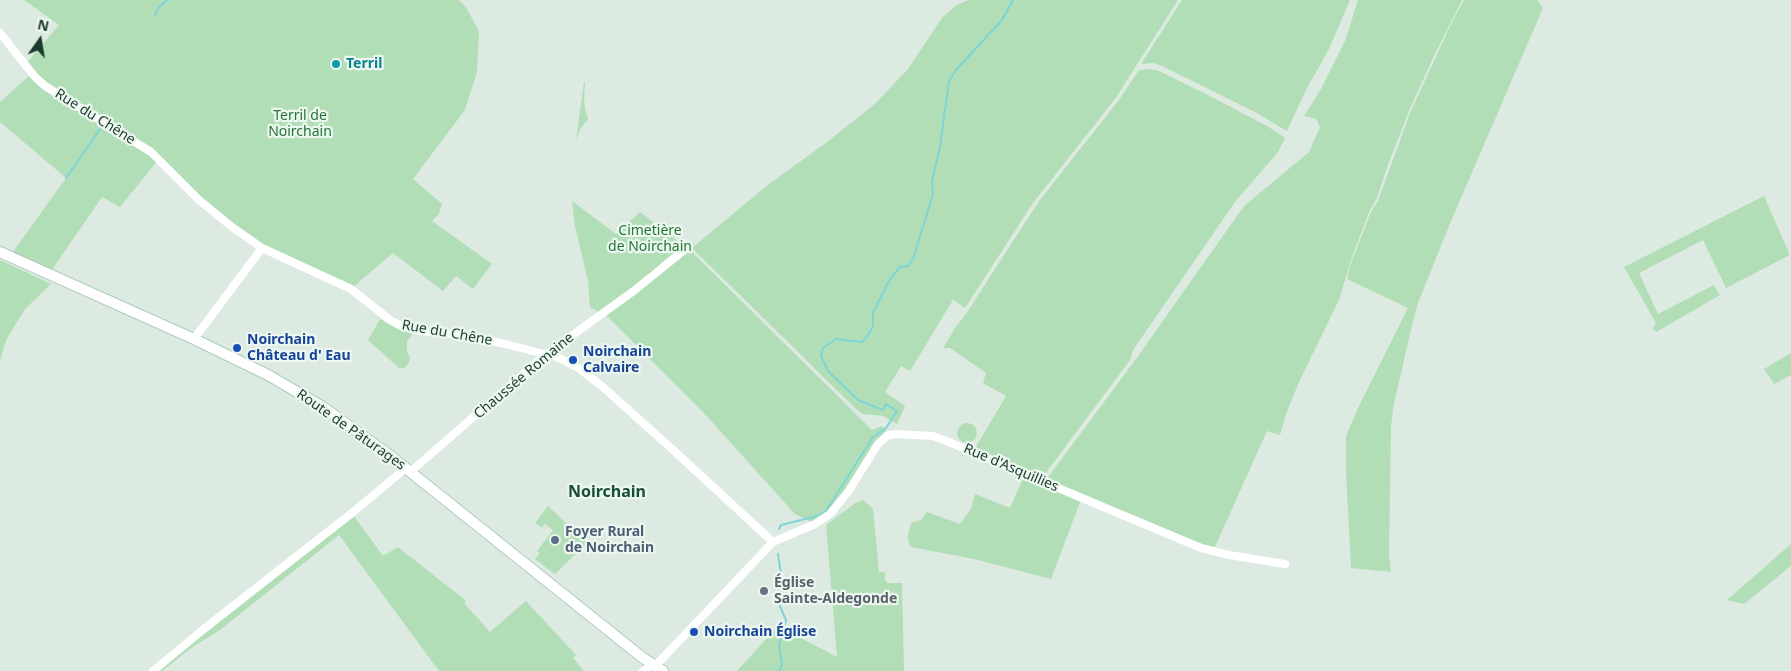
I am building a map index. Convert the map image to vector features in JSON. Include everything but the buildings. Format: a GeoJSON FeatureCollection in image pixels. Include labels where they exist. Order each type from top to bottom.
{"type":"FeatureCollection","features":[{"type":"Feature","properties":{"kind":"main road","name":"Route de Pâturages"},"geometry":{"type":"LineString","coordinates":[[0,252],[194,339],[300,392],[349,425],[408,470],[663,671]]}},
{"type":"Feature","properties":{"kind":"street","name":"Rue du Chêne"},"geometry":{"type":"LineString","coordinates":[[0,33],[35,77],[45,86],[150,152],[205,206],[262,248],[351,289],[390,320],[401,326],[420,331],[488,340],[559,358],[575,366],[604,388],[773,542]]}},
{"type":"Feature","properties":{"kind":"street","name":"Chaussée Romaine"},"geometry":{"type":"LineString","coordinates":[[153,671],[205,628],[408,470],[545,355],[628,295],[688,247]]}},
{"type":"Feature","properties":{"kind":"street"},"geometry":{"type":"LineString","coordinates":[[194,339],[262,248]]}},
{"type":"Feature","properties":{"kind":"street","name":"Rue d'Asquillies"},"geometry":{"type":"LineString","coordinates":[[773,542],[815,524],[830,514],[848,492],[874,451],[888,435],[915,434],[933,436],[958,446],[1186,543],[1230,555],[1284,564]]}},
{"type":"Feature","properties":{"kind":"street"},"geometry":{"type":"LineString","coordinates":[[643,671],[659,662],[773,542]]}},
{"type":"Feature","properties":{"kind":"green space","name":"Terril de Noirchain"},"geometry":{"type":"Polygon","coordinates":[[[24,0],[459,0],[466,7],[479,32],[477,72],[465,110],[413,179],[442,204],[439,214],[432,221],[492,264],[473,289],[456,276],[443,291],[393,253],[351,289],[262,248],[232,227],[159,159],[120,207],[102,197],[49,274],[10,256],[66,178],[0,122],[0,102],[31,74],[24,66],[59,25],[24,0]]]}},
{"type":"Feature","properties":{"kind":"green space"},"geometry":{"type":"Polygon","coordinates":[[[968,0],[1178,0],[1115,99],[1033,203],[965,308],[953,300],[910,371],[901,366],[885,392],[905,406],[897,424],[883,416],[863,414],[857,410],[692,248],[769,184],[875,104],[908,69],[942,18],[955,6],[968,0]]]}},
{"type":"Feature","properties":{"kind":"green space"},"geometry":{"type":"Polygon","coordinates":[[[1182,0],[1350,0],[1329,49],[1307,88],[1287,131],[1255,112],[1162,66],[1153,63],[1141,64],[1182,0]]]}},
{"type":"Feature","properties":{"kind":"green space"},"geometry":{"type":"Polygon","coordinates":[[[1358,0],[1462,0],[1409,111],[1376,200],[1370,210],[1352,257],[1339,300],[1299,382],[1280,435],[1267,431],[1214,549],[1046,480],[1136,359],[1244,206],[1309,152],[1320,127],[1316,119],[1304,116],[1321,89],[1345,41],[1358,0]]]}},
{"type":"Feature","properties":{"kind":"green space"},"geometry":{"type":"Polygon","coordinates":[[[1464,0],[1537,0],[1543,8],[1451,221],[1418,303],[1413,321],[1393,408],[1391,427],[1389,554],[1391,572],[1351,568],[1346,436],[1408,308],[1347,279],[1351,263],[1371,212],[1378,201],[1410,113],[1464,0]]]}},
{"type":"Feature","properties":{"kind":"green space"},"geometry":{"type":"Polygon","coordinates":[[[1150,69],[1159,71],[1208,95],[1267,126],[1285,138],[1278,152],[1235,202],[1133,350],[1130,360],[1042,478],[974,450],[1006,396],[983,383],[986,373],[950,348],[943,348],[1039,201],[1119,100],[1139,70],[1150,69]]]}},
{"type":"Feature","properties":{"kind":"green space"},"geometry":{"type":"Polygon","coordinates":[[[584,82],[585,109],[588,119],[580,129],[576,140],[584,82]]]}},
{"type":"Feature","properties":{"kind":"green space"},"geometry":{"type":"Polygon","coordinates":[[[1764,196],[1790,255],[1726,288],[1703,240],[1639,273],[1658,314],[1714,285],[1720,295],[1656,332],[1653,328],[1656,323],[1624,267],[1764,196]]]}},
{"type":"Feature","properties":{"kind":"green space","name":"Cimetière de Noirchain"},"geometry":{"type":"Polygon","coordinates":[[[572,201],[616,234],[640,212],[683,245],[660,264],[663,267],[602,314],[590,307],[588,281],[575,226],[572,201]]]}},
{"type":"Feature","properties":{"kind":"green space"},"geometry":{"type":"Polygon","coordinates":[[[688,251],[691,251],[872,430],[882,426],[888,432],[837,503],[814,523],[795,514],[703,412],[606,315],[688,251]]]}},
{"type":"Feature","properties":{"kind":"green space"},"geometry":{"type":"Polygon","coordinates":[[[0,260],[51,284],[25,309],[6,340],[0,361],[0,260]]]}},
{"type":"Feature","properties":{"kind":"green space"},"geometry":{"type":"Polygon","coordinates":[[[380,319],[398,329],[411,333],[412,335],[407,342],[407,352],[410,357],[405,368],[399,368],[368,340],[380,319]]]}},
{"type":"Feature","properties":{"kind":"green space"},"geometry":{"type":"Polygon","coordinates":[[[1791,353],[1791,375],[1774,384],[1764,369],[1791,353]]]}},
{"type":"Feature","properties":{"kind":"green space"},"geometry":{"type":"Polygon","coordinates":[[[967,423],[974,426],[977,433],[974,440],[967,443],[960,440],[957,433],[960,426],[967,423]]]}},
{"type":"Feature","properties":{"kind":"green space"},"geometry":{"type":"Polygon","coordinates":[[[1025,474],[1082,497],[1051,579],[974,559],[911,547],[908,536],[911,523],[921,520],[927,512],[960,524],[971,509],[975,494],[1010,508],[1025,474]]]}},
{"type":"Feature","properties":{"kind":"green space"},"geometry":{"type":"Polygon","coordinates":[[[863,500],[873,509],[879,572],[885,572],[887,583],[902,583],[904,671],[737,671],[778,626],[837,657],[826,525],[854,504],[863,500]]]}},
{"type":"Feature","properties":{"kind":"green space"},"geometry":{"type":"Polygon","coordinates":[[[548,506],[587,543],[555,574],[535,559],[540,553],[537,551],[553,530],[545,524],[542,528],[535,523],[548,506]]]}},
{"type":"Feature","properties":{"kind":"green space"},"geometry":{"type":"Polygon","coordinates":[[[353,515],[383,556],[398,547],[465,600],[465,604],[490,632],[526,601],[576,655],[573,658],[584,671],[439,671],[339,535],[220,630],[191,648],[162,671],[158,671],[353,515]]]}},
{"type":"Feature","properties":{"kind":"green space"},"geometry":{"type":"Polygon","coordinates":[[[1791,544],[1791,566],[1744,604],[1727,600],[1791,544]]]}},
{"type":"Feature","properties":{"kind":"waterway"},"geometry":{"type":"LineString","coordinates":[[155,15],[159,7],[167,0]]}},
{"type":"Feature","properties":{"kind":"waterway"},"geometry":{"type":"LineString","coordinates":[[779,529],[781,525],[817,516],[826,511],[873,437],[886,428],[897,411],[886,404],[883,410],[858,400],[828,371],[821,356],[823,348],[836,339],[862,342],[873,326],[873,313],[890,279],[900,267],[908,266],[913,259],[933,194],[932,181],[940,147],[949,81],[956,70],[1002,20],[1013,0]]}},
{"type":"Feature","properties":{"kind":"waterway"},"geometry":{"type":"LineString","coordinates":[[66,178],[100,129]]}},
{"type":"Feature","properties":{"kind":"waterway"},"geometry":{"type":"LineString","coordinates":[[778,554],[783,587],[779,604],[786,620],[779,646],[782,665],[779,671]]}},
{"type":"Feature","properties":{"kind":"place","name":"Terril"},"geometry":{"type":"Point","coordinates":[336,64]}},
{"type":"Feature","properties":{"kind":"place","name":"Noirchain Château d' Eau"},"geometry":{"type":"Point","coordinates":[237,348]}},
{"type":"Feature","properties":{"kind":"place","name":"Noirchain Calvaire"},"geometry":{"type":"Point","coordinates":[573,360]}},
{"type":"Feature","properties":{"kind":"place","name":"Foyer Rural de Noirchain"},"geometry":{"type":"Point","coordinates":[555,540]}},
{"type":"Feature","properties":{"kind":"place","name":"Église Sainte-Aldegonde"},"geometry":{"type":"Point","coordinates":[764,591]}},
{"type":"Feature","properties":{"kind":"place","name":"Noirchain Église"},"geometry":{"type":"Point","coordinates":[694,632]}},
{"type":"Feature","properties":{"kind":"district","name":"Noirchain"},"geometry":{"type":"Point","coordinates":[607,492]}}]}
